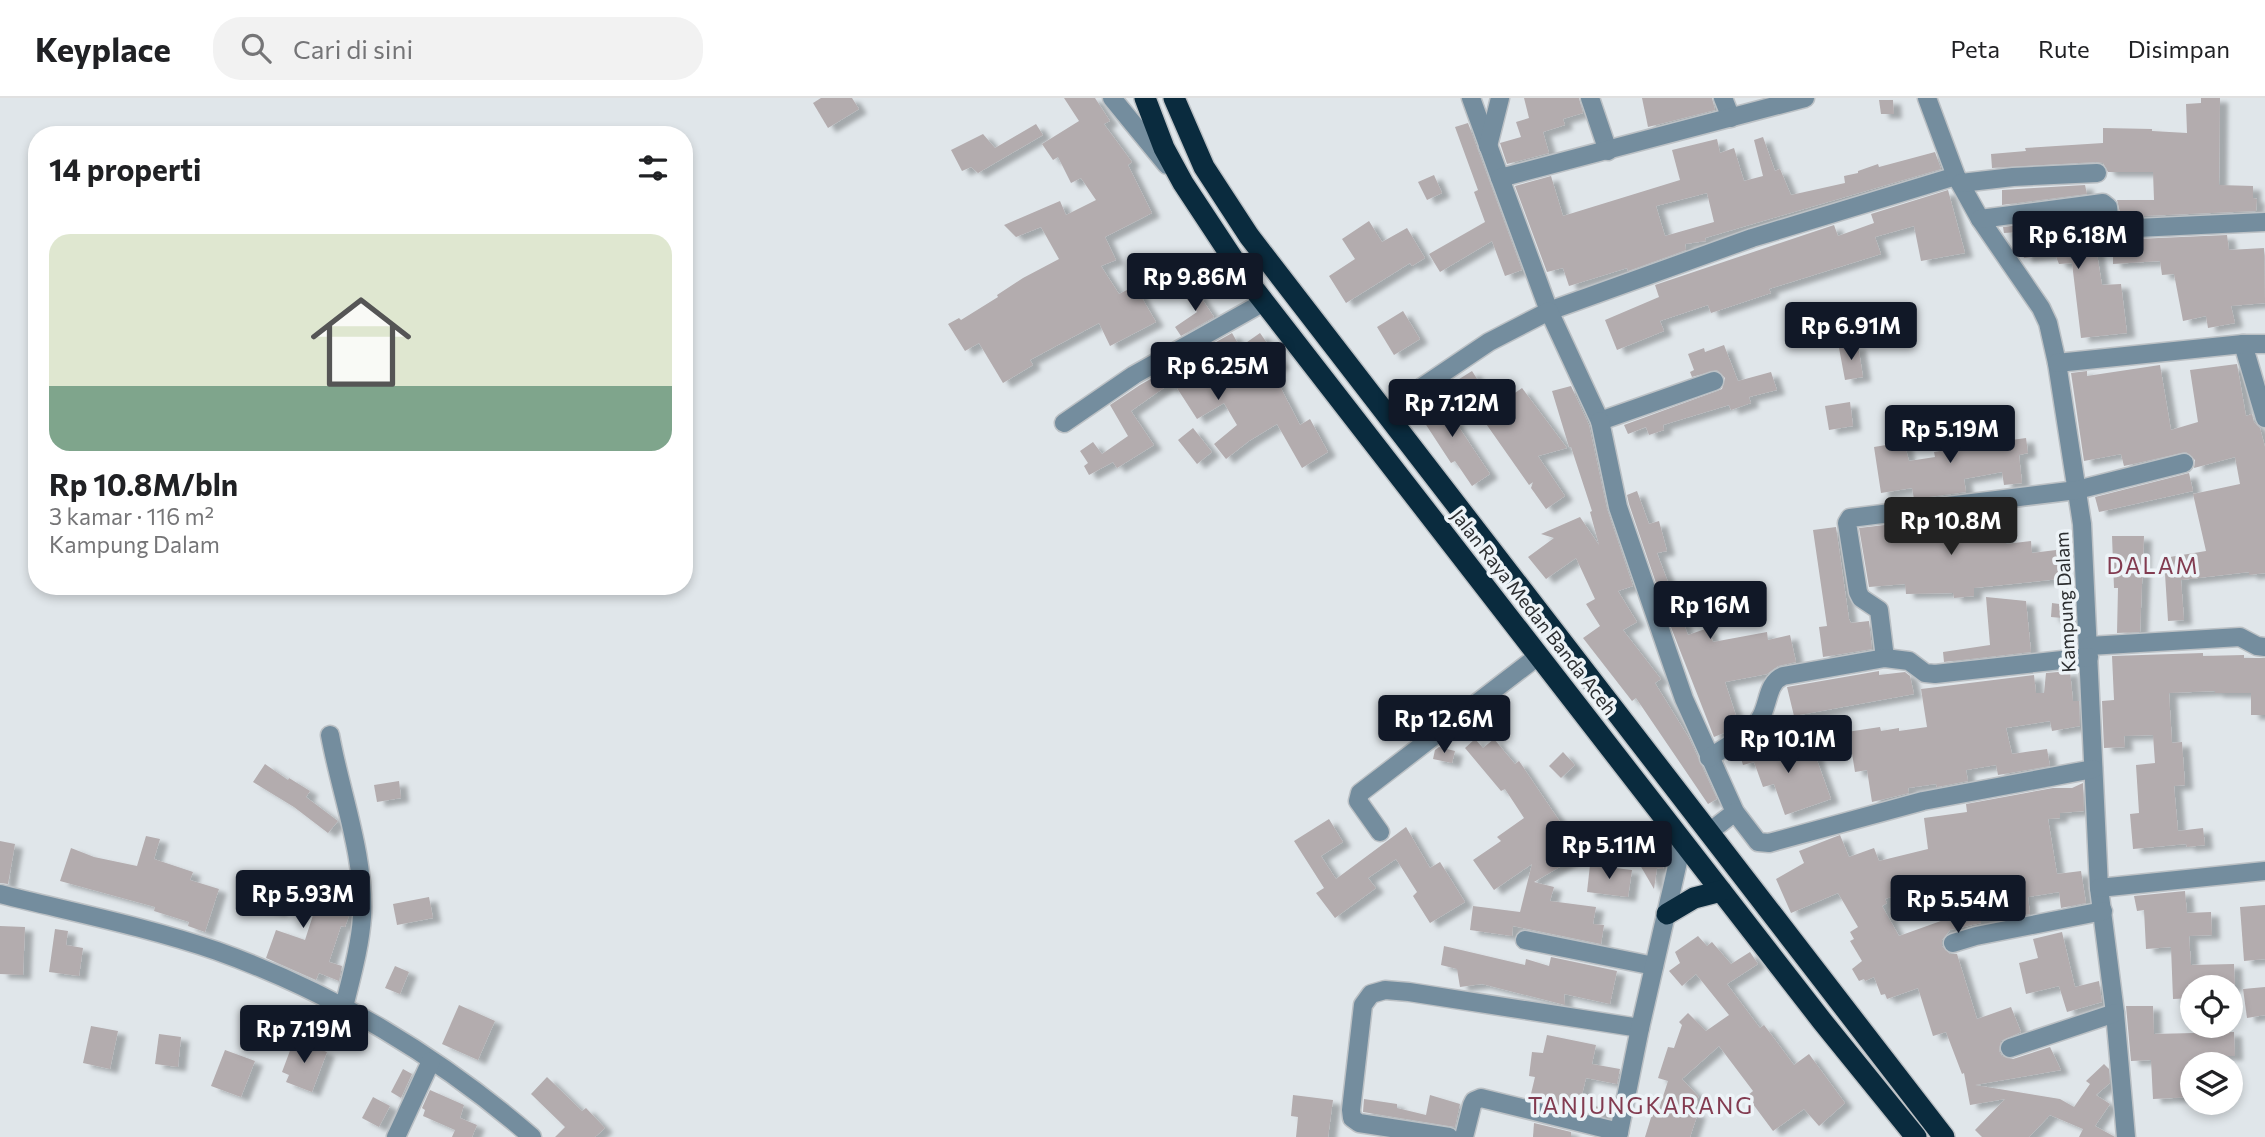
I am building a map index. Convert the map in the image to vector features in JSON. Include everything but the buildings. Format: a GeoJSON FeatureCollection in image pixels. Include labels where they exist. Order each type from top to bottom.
{"type":"FeatureCollection","features":[{"type":"Feature","properties":{"kind":"highway","name":"Jalan Raya Medan Banda Aceh"},"geometry":{"type":"LineString","coordinates":[[1145,98],[1164,148],[1183,183],[1264,302],[1822,1021],[1916,1137]]}},
{"type":"Feature","properties":{"kind":"highway","name":"Jalan Raya Medan Banda Aceh"},"geometry":{"type":"LineString","coordinates":[[1174,98],[1195,149],[1222,198],[1944,1137]]}},
{"type":"Feature","properties":{"kind":"highway"},"geometry":{"type":"LineString","coordinates":[[1667,914],[1694,898],[1721,891]]}},
{"type":"Feature","properties":{"kind":"highway"},"geometry":{"type":"LineString","coordinates":[[1822,1021],[1844,1007]]}},
{"type":"Feature","properties":{"kind":"street"},"geometry":{"type":"LineString","coordinates":[[1112,98],[1183,183]]}},
{"type":"Feature","properties":{"kind":"street"},"geometry":{"type":"LineString","coordinates":[[1488,146],[1500,98]]}},
{"type":"Feature","properties":{"kind":"street"},"geometry":{"type":"LineString","coordinates":[[1590,98],[1608,151]]}},
{"type":"Feature","properties":{"kind":"street"},"geometry":{"type":"LineString","coordinates":[[1723,98],[1731,118]]}},
{"type":"Feature","properties":{"kind":"street"},"geometry":{"type":"LineString","coordinates":[[1500,178],[1805,98]]}},
{"type":"Feature","properties":{"kind":"street","name":"Kampung Dalam"},"geometry":{"type":"LineString","coordinates":[[1927,98],[1959,180],[1980,219],[2048,323],[2057,363],[2085,559],[2099,888],[2115,1013],[2126,1137]]}},
{"type":"Feature","properties":{"kind":"street"},"geometry":{"type":"LineString","coordinates":[[1472,102],[1549,311],[1600,421],[1618,507],[1660,632],[1709,758],[1735,811],[1758,842],[1769,843],[1923,801],[2093,769]]}},
{"type":"Feature","properties":{"kind":"street"},"geometry":{"type":"LineString","coordinates":[[1385,412],[1489,342],[1549,311],[1752,238],[1959,180],[2097,173]]}},
{"type":"Feature","properties":{"kind":"street"},"geometry":{"type":"LineString","coordinates":[[1980,219],[2103,203],[2108,207],[2110,226],[2115,229],[2265,222]]}},
{"type":"Feature","properties":{"kind":"street"},"geometry":{"type":"LineString","coordinates":[[1064,423],[1134,375],[1264,302]]}},
{"type":"Feature","properties":{"kind":"street"},"geometry":{"type":"LineString","coordinates":[[2243,344],[2265,418]]}},
{"type":"Feature","properties":{"kind":"street"},"geometry":{"type":"LineString","coordinates":[[2057,363],[2265,344]]}},
{"type":"Feature","properties":{"kind":"street"},"geometry":{"type":"LineString","coordinates":[[1600,421],[1714,381]]}},
{"type":"Feature","properties":{"kind":"street"},"geometry":{"type":"LineString","coordinates":[[1885,657],[1879,610],[1861,598],[1858,592],[1847,523],[1850,518],[2077,490],[2184,463]]}},
{"type":"Feature","properties":{"kind":"street"},"geometry":{"type":"LineString","coordinates":[[1709,758],[1750,730],[1759,720],[1774,682],[1779,677],[1885,657],[1909,661],[1926,673],[1935,674],[2089,652],[2240,637],[2265,647]]}},
{"type":"Feature","properties":{"kind":"street"},"geometry":{"type":"LineString","coordinates":[[1380,832],[1358,801],[1360,793],[1538,656]]}},
{"type":"Feature","properties":{"kind":"street"},"geometry":{"type":"LineString","coordinates":[[330,735],[355,848],[362,898],[360,935],[344,1007]]}},
{"type":"Feature","properties":{"kind":"street"},"geometry":{"type":"LineString","coordinates":[[1708,833],[1735,811]]}},
{"type":"Feature","properties":{"kind":"street"},"geometry":{"type":"LineString","coordinates":[[1464,1137],[1472,1105],[1481,1098],[1618,1135],[1683,840]]}},
{"type":"Feature","properties":{"kind":"street"},"geometry":{"type":"LineString","coordinates":[[2099,888],[2265,871]]}},
{"type":"Feature","properties":{"kind":"street"},"geometry":{"type":"LineString","coordinates":[[0,894],[215,951],[298,983],[344,1007],[431,1061],[496,1106],[532,1137]]}},
{"type":"Feature","properties":{"kind":"street"},"geometry":{"type":"LineString","coordinates":[[1953,943],[2102,911]]}},
{"type":"Feature","properties":{"kind":"street"},"geometry":{"type":"LineString","coordinates":[[1525,940],[1654,966]]}},
{"type":"Feature","properties":{"kind":"street"},"geometry":{"type":"LineString","coordinates":[[1449,1137],[1359,1123],[1352,1118],[1363,1005],[1371,993],[1385,990],[1409,992],[1640,1028]]}},
{"type":"Feature","properties":{"kind":"street"},"geometry":{"type":"LineString","coordinates":[[2010,1048],[2115,1013]]}},
{"type":"Feature","properties":{"kind":"street"},"geometry":{"type":"LineString","coordinates":[[396,1137],[431,1061]]}},
{"type":"Feature","properties":{"kind":"district","name":"DALAM"},"geometry":{"type":"Point","coordinates":[2153,566]}},
{"type":"Feature","properties":{"kind":"district","name":"TANJUNGKARANG"},"geometry":{"type":"Point","coordinates":[1641,1106]}}]}
